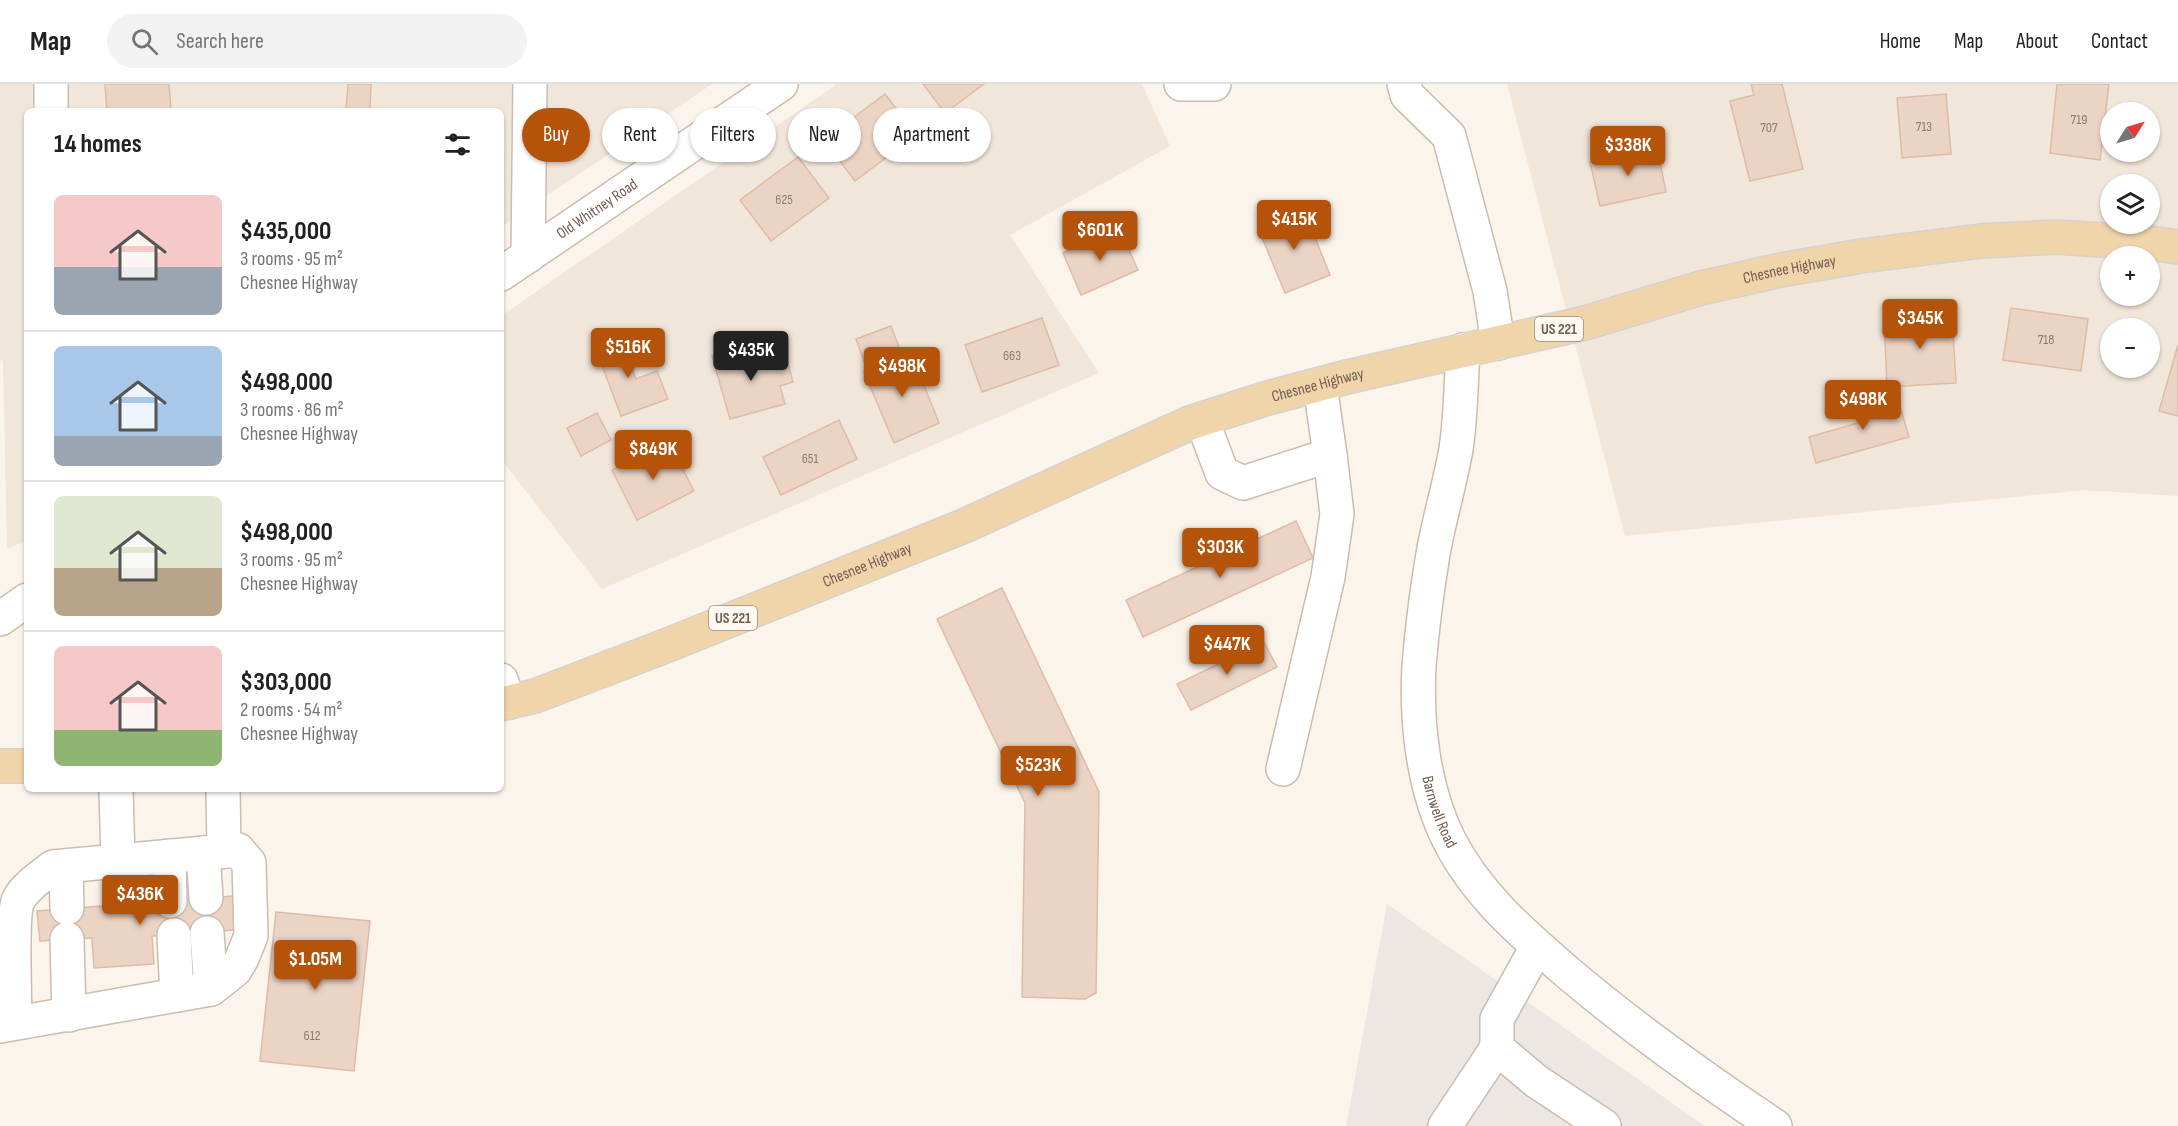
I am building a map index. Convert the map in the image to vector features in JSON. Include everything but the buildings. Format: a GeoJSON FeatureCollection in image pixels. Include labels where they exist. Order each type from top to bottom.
{"type":"FeatureCollection","features":[{"type":"Feature","properties":{"kind":"main road","name":"Chesnee Highway"},"geometry":{"type":"LineString","coordinates":[[504,695],[535,696],[954,530],[1045,487],[1202,420],[1320,385],[1585,323],[1701,288],[1781,270],[1861,256],[1981,241],[2057,237],[2178,247]]}},
{"type":"Feature","properties":{"kind":"main road"},"geometry":{"type":"LineString","coordinates":[[0,766],[24,766]]}},
{"type":"Feature","properties":{"kind":"street"},"geometry":{"type":"LineString","coordinates":[[51,84],[51,108]]}},
{"type":"Feature","properties":{"kind":"street"},"geometry":{"type":"LineString","coordinates":[[528,256],[530,84]]}},
{"type":"Feature","properties":{"kind":"street","name":"Old Whitney Road"},"geometry":{"type":"LineString","coordinates":[[504,272],[781,84]]}},
{"type":"Feature","properties":{"kind":"street"},"geometry":{"type":"LineString","coordinates":[[1181,84],[1214,84]]}},
{"type":"Feature","properties":{"kind":"street"},"geometry":{"type":"LineString","coordinates":[[1404,84],[1407,95],[1449,136],[1490,291],[1498,343]]}},
{"type":"Feature","properties":{"kind":"street","name":"Barnwell Road"},"geometry":{"type":"LineString","coordinates":[[1463,350],[1456,447],[1433,555],[1418,701],[1421,737],[1428,774],[1448,839],[1482,892],[1537,947],[1609,1008],[1708,1081],[1775,1126]]}},
{"type":"Feature","properties":{"kind":"street"},"geometry":{"type":"LineString","coordinates":[[1283,769],[1328,577],[1337,514],[1320,385]]}},
{"type":"Feature","properties":{"kind":"street"},"geometry":{"type":"LineString","coordinates":[[1202,420],[1222,473],[1243,483],[1330,455]]}},
{"type":"Feature","properties":{"kind":"street"},"geometry":{"type":"LineString","coordinates":[[0,619],[24,602]]}},
{"type":"Feature","properties":{"kind":"street"},"geometry":{"type":"LineString","coordinates":[[116,792],[118,861]]}},
{"type":"Feature","properties":{"kind":"street"},"geometry":{"type":"LineString","coordinates":[[206,898],[223,792]]}},
{"type":"Feature","properties":{"kind":"street"},"geometry":{"type":"LineString","coordinates":[[238,850],[249,863],[251,936],[235,970],[211,989],[8,1025],[8,928],[18,900],[32,884],[53,867],[169,856],[238,850]]}},
{"type":"Feature","properties":{"kind":"street"},"geometry":{"type":"LineString","coordinates":[[169,856],[170,901]]}},
{"type":"Feature","properties":{"kind":"street"},"geometry":{"type":"LineString","coordinates":[[66,866],[69,1015]]}},
{"type":"Feature","properties":{"kind":"street"},"geometry":{"type":"LineString","coordinates":[[207,933],[211,989]]}},
{"type":"Feature","properties":{"kind":"street"},"geometry":{"type":"LineString","coordinates":[[174,935],[177,995]]}},
{"type":"Feature","properties":{"kind":"street"},"geometry":{"type":"LineString","coordinates":[[1445,1126],[1497,1048],[1497,1019],[1537,947]]}},
{"type":"Feature","properties":{"kind":"street"},"geometry":{"type":"LineString","coordinates":[[1497,1048],[1536,1081],[1604,1126]]}},
{"type":"Feature","properties":{"kind":"shaded area"},"geometry":{"type":"Polygon","coordinates":[[[0,84],[712,84],[677,108],[602,108],[602,159],[504,225],[504,108],[24,108],[24,541],[7,549],[3,361],[0,360],[0,84]]]}},
{"type":"Feature","properties":{"kind":"shaded area"},"geometry":{"type":"Polygon","coordinates":[[[837,84],[1142,84],[1170,146],[1010,235],[1099,373],[602,589],[504,463],[504,314],[724,162],[776,162],[776,126],[788,118],[788,162],[861,162],[861,108],[802,108],[837,84]]]}},
{"type":"Feature","properties":{"kind":"shaded area"},"geometry":{"type":"Polygon","coordinates":[[[1507,84],[2178,84],[2178,496],[2084,490],[1625,536],[1507,84]]]}},
{"type":"Feature","properties":{"kind":"shaded area"},"geometry":{"type":"Polygon","coordinates":[[[1387,904],[1705,1126],[1346,1126],[1387,904]]]}}]}
